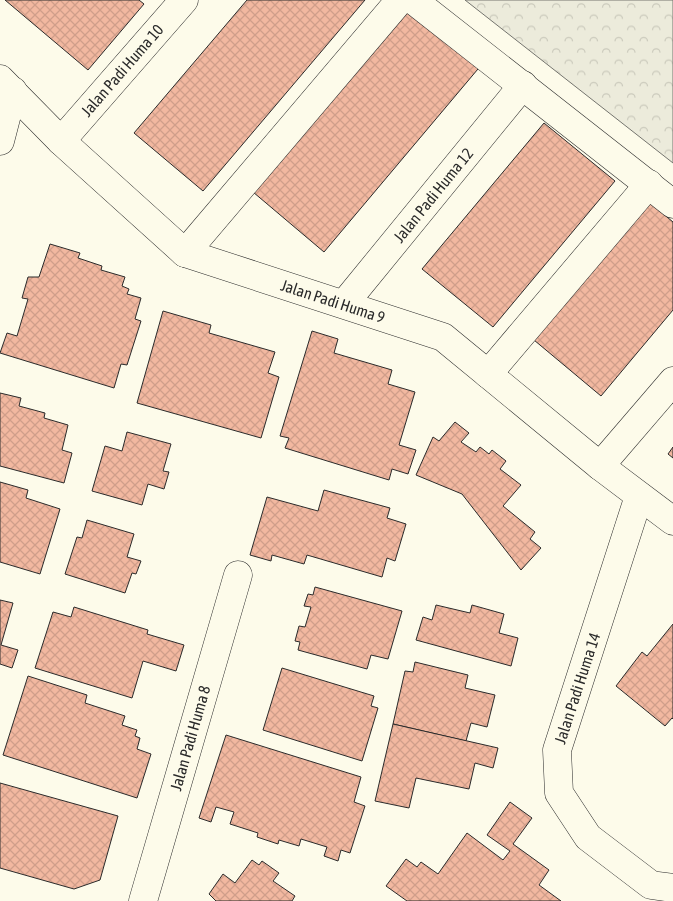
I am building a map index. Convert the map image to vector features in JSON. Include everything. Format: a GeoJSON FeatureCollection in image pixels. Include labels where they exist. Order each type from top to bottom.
{"type":"FeatureCollection","features":[{"type":"Feature","properties":{"kind":"street"},"geometry":{"type":"LineString","coordinates":[[185,254],[400,0]]}},
{"type":"Feature","properties":{"kind":"street"},"geometry":{"type":"LineString","coordinates":[[413,0],[673,204]]}},
{"type":"Feature","properties":{"kind":"street","name":"Jalan Padi Huma 10"},"geometry":{"type":"LineString","coordinates":[[61,141],[174,3]]}},
{"type":"Feature","properties":{"kind":"street"},"geometry":{"type":"LineString","coordinates":[[0,141],[7,85]]}},
{"type":"Feature","properties":{"kind":"street","name":"Jalan Padi Huma 9"},"geometry":{"type":"LineString","coordinates":[[7,85],[61,141],[185,254],[443,337],[600,466],[673,521]]}},
{"type":"Feature","properties":{"kind":"street","name":"Jalan Padi Huma 12"},"geometry":{"type":"LineString","coordinates":[[344,304],[523,85]]}},
{"type":"Feature","properties":{"kind":"street"},"geometry":{"type":"LineString","coordinates":[[488,374],[649,184]]}},
{"type":"Feature","properties":{"kind":"street"},"geometry":{"type":"LineString","coordinates":[[600,466],[673,381]]}},
{"type":"Feature","properties":{"kind":"street","name":"Jalan Padi Huma 14"},"geometry":{"type":"LineString","coordinates":[[639,496],[557,750],[559,793],[588,837],[651,885],[673,888]]}},
{"type":"Feature","properties":{"kind":"street","name":"Jalan Padi Huma 8"},"geometry":{"type":"LineString","coordinates":[[143,901],[238,575]]}},
{"type":"Feature","properties":{"kind":"green space"},"geometry":{"type":"Polygon","coordinates":[[[465,0],[673,0],[673,163],[465,0]]]}},
{"type":"Feature","properties":{"kind":"building"},"geometry":{"type":"Polygon","coordinates":[[[5,0],[139,0],[144,4],[88,70],[5,0]]]}},
{"type":"Feature","properties":{"kind":"building"},"geometry":{"type":"Polygon","coordinates":[[[247,0],[365,0],[203,191],[134,133],[247,0]]]}},
{"type":"Feature","properties":{"kind":"building"},"geometry":{"type":"Polygon","coordinates":[[[411,4],[483,63],[324,252],[253,192],[411,4]]]}},
{"type":"Feature","properties":{"kind":"building"},"geometry":{"type":"Polygon","coordinates":[[[544,123],[615,181],[493,327],[422,269],[544,123]]]}},
{"type":"Feature","properties":{"kind":"building"},"geometry":{"type":"Polygon","coordinates":[[[643,197],[673,222],[673,310],[601,396],[528,335],[643,197]]]}},
{"type":"Feature","properties":{"kind":"building"},"geometry":{"type":"Polygon","coordinates":[[[50,244],[80,253],[78,258],[102,266],[101,270],[125,277],[122,286],[129,289],[127,294],[141,298],[135,319],[141,321],[127,365],[121,364],[114,388],[0,353],[7,333],[17,336],[28,299],[22,298],[28,277],[39,277],[50,244]]]}},
{"type":"Feature","properties":{"kind":"building"},"geometry":{"type":"Polygon","coordinates":[[[163,311],[211,325],[209,333],[275,352],[268,373],[279,377],[261,438],[137,403],[163,311]]]}},
{"type":"Feature","properties":{"kind":"building"},"geometry":{"type":"Polygon","coordinates":[[[312,331],[338,339],[334,353],[392,370],[388,384],[415,392],[399,445],[416,450],[408,474],[392,469],[389,480],[285,448],[289,438],[280,436],[312,331]]]}},
{"type":"Feature","properties":{"kind":"building"},"geometry":{"type":"Polygon","coordinates":[[[0,393],[21,398],[19,406],[45,413],[44,418],[68,425],[62,450],[72,453],[64,483],[0,466],[0,393]]]}},
{"type":"Feature","properties":{"kind":"building"},"geometry":{"type":"Polygon","coordinates":[[[455,422],[469,433],[461,442],[476,452],[480,447],[489,454],[492,450],[506,461],[500,469],[521,485],[503,506],[535,532],[530,539],[541,548],[521,570],[462,494],[416,475],[433,437],[439,441],[455,422]]]}},
{"type":"Feature","properties":{"kind":"building"},"geometry":{"type":"Polygon","coordinates":[[[127,432],[171,444],[163,471],[169,472],[164,489],[148,484],[142,505],[92,491],[105,446],[122,451],[127,432]]]}},
{"type":"Feature","properties":{"kind":"building"},"geometry":{"type":"Polygon","coordinates":[[[673,447],[673,458],[668,454],[673,447]]]}},
{"type":"Feature","properties":{"kind":"building"},"geometry":{"type":"Polygon","coordinates":[[[0,482],[28,490],[26,498],[60,509],[40,574],[0,562],[0,482]]]}},
{"type":"Feature","properties":{"kind":"building"},"geometry":{"type":"Polygon","coordinates":[[[324,490],[390,508],[387,518],[406,524],[395,561],[387,558],[382,577],[307,555],[304,564],[272,555],[271,561],[250,555],[267,497],[318,511],[324,490]]]}},
{"type":"Feature","properties":{"kind":"building"},"geometry":{"type":"Polygon","coordinates":[[[87,520],[134,534],[127,557],[141,561],[136,574],[132,573],[125,593],[65,574],[77,537],[82,538],[87,520]]]}},
{"type":"Feature","properties":{"kind":"building"},"geometry":{"type":"Polygon","coordinates":[[[315,587],[402,611],[388,659],[371,655],[367,669],[298,650],[300,642],[295,641],[299,626],[305,627],[311,607],[304,606],[308,594],[313,595],[315,587]]]}},
{"type":"Feature","properties":{"kind":"building"},"geometry":{"type":"Polygon","coordinates":[[[0,600],[13,603],[1,645],[18,650],[12,668],[0,664],[0,600]]]}},
{"type":"Feature","properties":{"kind":"building"},"geometry":{"type":"Polygon","coordinates":[[[436,605],[470,613],[472,605],[504,614],[499,633],[518,638],[511,666],[416,640],[423,617],[432,620],[436,605]]]}},
{"type":"Feature","properties":{"kind":"building"},"geometry":{"type":"Polygon","coordinates":[[[74,607],[148,630],[147,634],[184,645],[176,671],[143,661],[132,698],[35,668],[53,612],[71,617],[74,607]]]}},
{"type":"Feature","properties":{"kind":"building"},"geometry":{"type":"Polygon","coordinates":[[[673,624],[673,719],[665,726],[616,686],[642,652],[647,656],[673,624]]]}},
{"type":"Feature","properties":{"kind":"building"},"geometry":{"type":"Polygon","coordinates":[[[415,662],[468,675],[465,688],[495,695],[487,727],[471,723],[466,741],[393,724],[405,671],[413,672],[415,662]]]}},
{"type":"Feature","properties":{"kind":"building"},"geometry":{"type":"Polygon","coordinates":[[[282,668],[374,696],[371,706],[378,708],[362,761],[263,730],[282,668]]]}},
{"type":"Feature","properties":{"kind":"building"},"geometry":{"type":"Polygon","coordinates":[[[28,676],[87,695],[85,703],[125,716],[122,725],[137,730],[135,736],[140,738],[137,749],[151,754],[137,798],[3,755],[28,676]]]}},
{"type":"Feature","properties":{"kind":"building"},"geometry":{"type":"Polygon","coordinates":[[[393,724],[498,748],[493,768],[475,763],[469,789],[416,778],[409,808],[375,801],[393,724]]]}},
{"type":"Feature","properties":{"kind":"building"},"geometry":{"type":"Polygon","coordinates":[[[226,735],[361,777],[354,802],[365,806],[350,853],[341,850],[338,861],[324,856],[327,847],[301,839],[299,846],[279,840],[278,844],[257,837],[258,833],[230,824],[234,812],[216,807],[211,822],[199,818],[226,735]]]}},
{"type":"Feature","properties":{"kind":"building"},"geometry":{"type":"Polygon","coordinates":[[[0,783],[118,816],[100,880],[74,889],[0,868],[0,783]]]}},
{"type":"Feature","properties":{"kind":"building"},"geometry":{"type":"Polygon","coordinates":[[[510,802],[532,818],[513,844],[549,870],[539,885],[561,901],[407,901],[386,886],[406,859],[417,867],[421,862],[438,874],[467,833],[503,860],[510,851],[487,835],[510,802]]]}},
{"type":"Feature","properties":{"kind":"building"},"geometry":{"type":"Polygon","coordinates":[[[252,860],[259,865],[262,861],[279,873],[273,881],[295,896],[292,901],[216,901],[209,894],[223,874],[235,883],[252,860]]]}}]}
